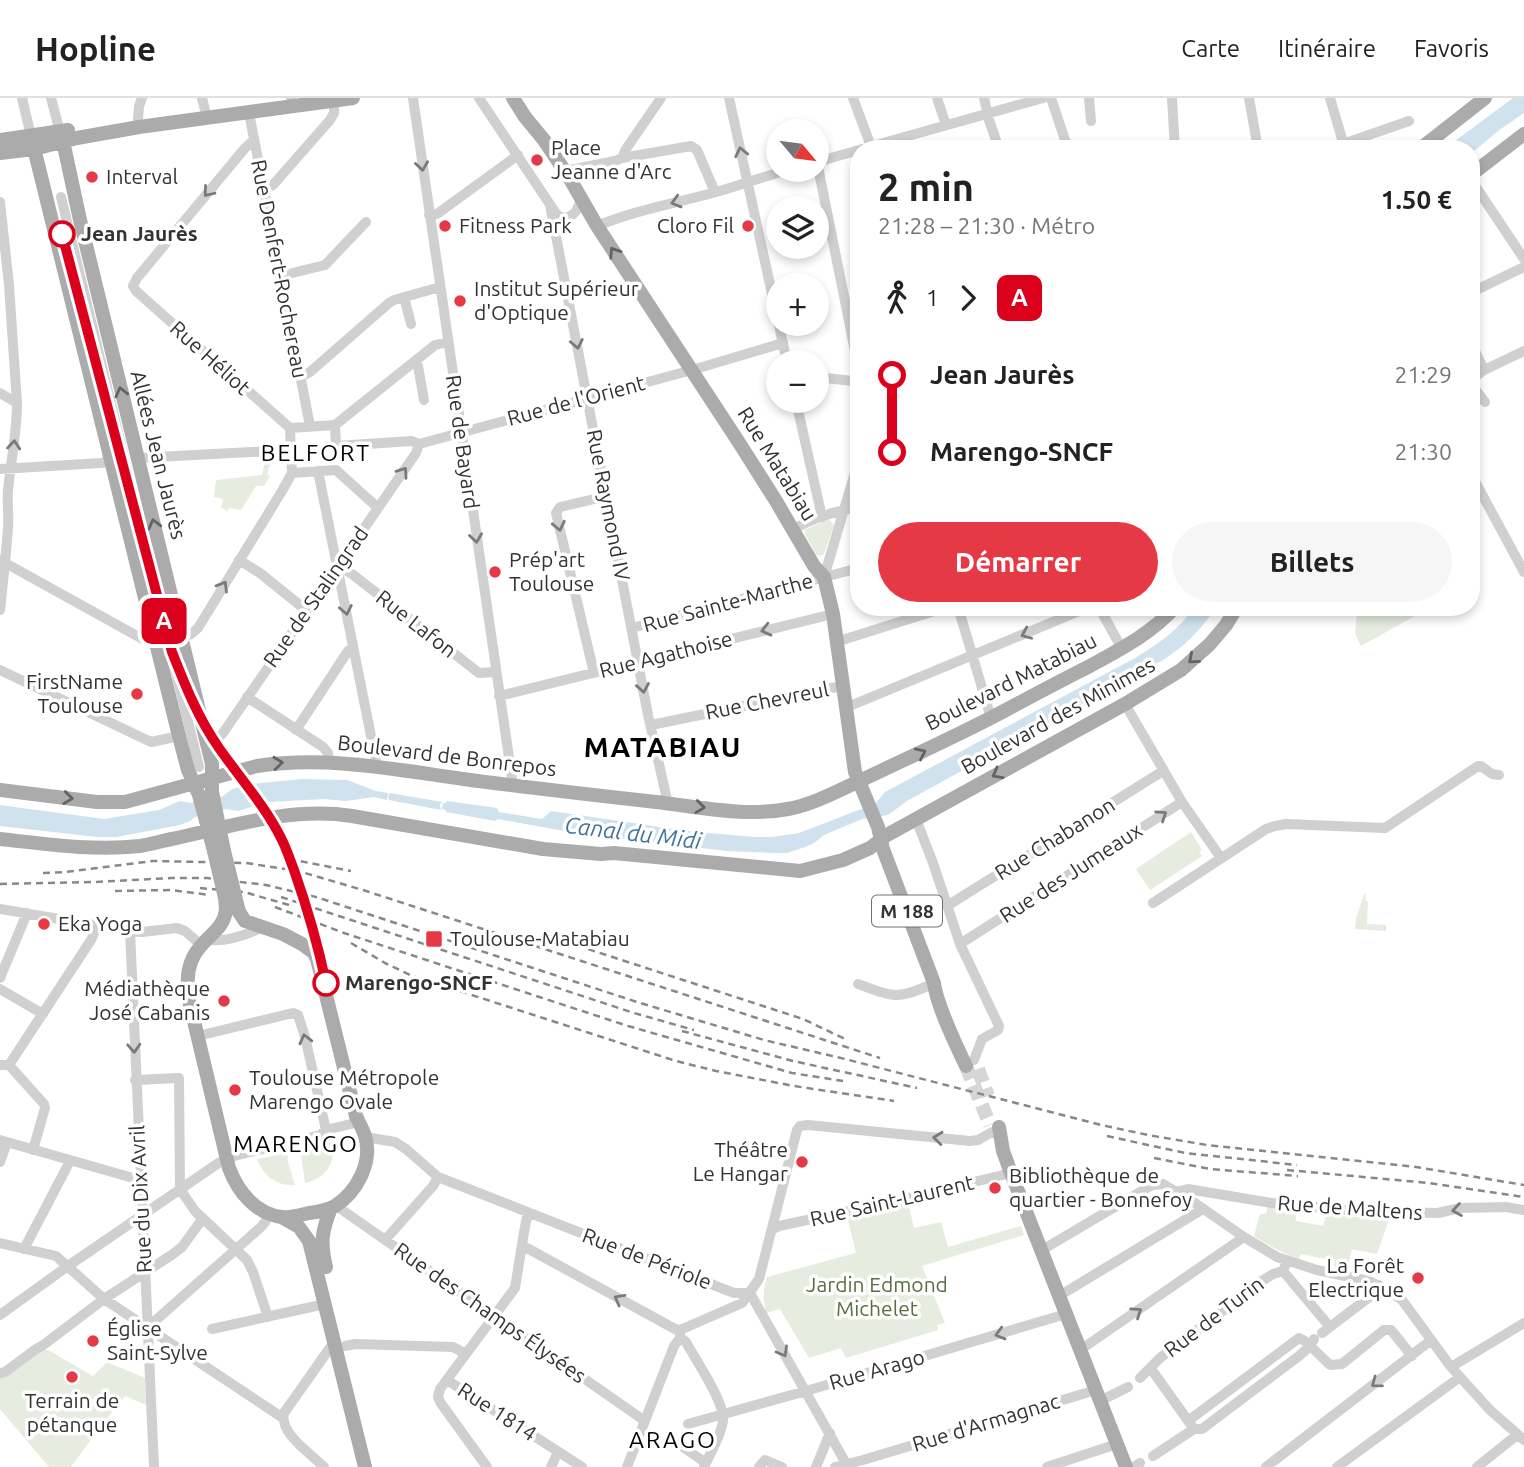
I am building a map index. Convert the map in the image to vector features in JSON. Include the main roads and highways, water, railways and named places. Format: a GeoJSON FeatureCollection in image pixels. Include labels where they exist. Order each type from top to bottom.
{"type":"FeatureCollection","features":[{"type":"Feature","properties":{"kind":"main road"},"geometry":{"type":"LineString","coordinates":[[0,153],[33,142],[203,104],[292,98]]}},
{"type":"Feature","properties":{"kind":"main road"},"geometry":{"type":"LineString","coordinates":[[62,136],[334,105],[354,98]]}},
{"type":"Feature","properties":{"kind":"main road","name":"Rue Matabiau"},"geometry":{"type":"LineString","coordinates":[[513,98],[565,172],[597,226],[744,451],[814,566],[824,577],[855,772],[879,833]]}},
{"type":"Feature","properties":{"kind":"main road"},"geometry":{"type":"LineString","coordinates":[[1431,140],[1485,98]]}},
{"type":"Feature","properties":{"kind":"main road"},"geometry":{"type":"LineString","coordinates":[[1480,168],[1524,134]]}},
{"type":"Feature","properties":{"kind":"main road","name":"Allées Jean Jaurès"},"geometry":{"type":"LineString","coordinates":[[62,136],[212,764],[204,787]]}},
{"type":"Feature","properties":{"kind":"main road"},"geometry":{"type":"LineString","coordinates":[[0,140],[33,142]]}},
{"type":"Feature","properties":{"kind":"main road"},"geometry":{"type":"LineString","coordinates":[[33,142],[178,736],[188,770],[204,787],[219,851],[225,898],[233,911],[245,921],[302,944],[314,953],[365,1137],[365,1162],[362,1174],[352,1191],[333,1206],[301,1215],[274,1215]]}},
{"type":"Feature","properties":{"kind":"main road","name":"Boulevard Matabiau"},"geometry":{"type":"LineString","coordinates":[[859,781],[991,718],[1122,649],[1151,630],[1165,616]]}},
{"type":"Feature","properties":{"kind":"main road","name":"Boulevard des Minimes"},"geometry":{"type":"LineString","coordinates":[[0,839],[106,848],[141,846],[213,824],[326,813],[555,850],[601,855],[619,853],[800,871],[843,860],[870,848],[879,833],[916,819],[1125,704],[1181,670],[1226,625],[1232,616]]}},
{"type":"Feature","properties":{"kind":"main road","name":"Boulevard de Bonrepos"},"geometry":{"type":"LineString","coordinates":[[0,790],[111,802],[204,787],[257,766],[329,761],[668,804],[766,812],[811,803],[859,781]]}},
{"type":"Feature","properties":{"kind":"main road","name":"M 188"},"geometry":{"type":"LineString","coordinates":[[879,833],[953,1038],[973,1065]]}},
{"type":"Feature","properties":{"kind":"main road"},"geometry":{"type":"LineString","coordinates":[[233,911],[192,958],[187,979],[188,996],[227,1159],[238,1189],[252,1203],[299,1227],[309,1241],[325,1304],[340,1344],[375,1467]]}},
{"type":"Feature","properties":{"kind":"main road"},"geometry":{"type":"LineString","coordinates":[[997,1135],[1117,1444],[1133,1466]]}},
{"type":"Feature","properties":{"kind":"main road"},"geometry":{"type":"LineString","coordinates":[[333,1206],[323,1233],[322,1247],[365,1467]]}},
{"type":"Feature","properties":{"kind":"water"},"geometry":{"type":"Polygon","coordinates":[[[1513,98],[1524,98],[1524,113],[1480,146],[1480,140],[1456,140],[1513,98]]]}},
{"type":"Feature","properties":{"kind":"water","name":"Canal du Midi"},"geometry":{"type":"Polygon","coordinates":[[[1187,616],[1210,616],[1179,649],[1163,660],[907,801],[888,815],[862,819],[787,853],[727,851],[575,833],[498,819],[495,821],[442,809],[443,803],[447,801],[497,808],[499,812],[542,819],[551,811],[687,831],[754,837],[799,833],[876,803],[885,792],[1135,658],[1182,623],[1187,616]]]}},
{"type":"Feature","properties":{"kind":"water"},"geometry":{"type":"Polygon","coordinates":[[[302,779],[347,780],[388,793],[387,800],[374,797],[346,801],[324,799],[268,802],[238,811],[226,809],[195,817],[180,825],[116,837],[0,826],[0,805],[104,819],[159,810],[180,801],[191,803],[223,796],[232,789],[252,784],[302,779]]]}},
{"type":"Feature","properties":{"kind":"water"},"geometry":{"type":"Polygon","coordinates":[[[390,793],[442,802],[441,810],[389,800],[390,793]]]}},
{"type":"Feature","properties":{"kind":"tunnel"},"geometry":{"type":"LineString","coordinates":[[966,1066],[990,1125]]}},
{"type":"Feature","properties":{"kind":"tunnel"},"geometry":{"type":"LineString","coordinates":[[978,1069],[988,1096]]}},
{"type":"Feature","properties":{"kind":"railway"},"geometry":{"type":"LineString","coordinates":[[289,859],[351,871]]}},
{"type":"Feature","properties":{"kind":"railway"},"geometry":{"type":"LineString","coordinates":[[43,873],[153,861],[246,863],[298,871],[880,1058]]}},
{"type":"Feature","properties":{"kind":"railway"},"geometry":{"type":"LineString","coordinates":[[0,884],[207,878],[266,885],[316,897],[637,1002],[764,1040],[1101,1125],[1207,1145],[1416,1167],[1524,1185]]}},
{"type":"Feature","properties":{"kind":"railway"},"geometry":{"type":"LineString","coordinates":[[200,888],[244,892],[289,905]]}},
{"type":"Feature","properties":{"kind":"railway"},"geometry":{"type":"LineString","coordinates":[[115,891],[171,890],[210,895]]}},
{"type":"Feature","properties":{"kind":"railway"},"geometry":{"type":"LineString","coordinates":[[281,897],[634,1013],[694,1030]]}},
{"type":"Feature","properties":{"kind":"railway"},"geometry":{"type":"LineString","coordinates":[[275,907],[344,933],[628,1026],[792,1073],[843,1081]]}},
{"type":"Feature","properties":{"kind":"railway"},"geometry":{"type":"LineString","coordinates":[[554,938],[803,1019],[845,1039]]}},
{"type":"Feature","properties":{"kind":"railway"},"geometry":{"type":"LineString","coordinates":[[351,943],[410,975],[676,1061],[794,1086],[894,1101]]}},
{"type":"Feature","properties":{"kind":"railway"},"geometry":{"type":"LineString","coordinates":[[682,1031],[793,1061],[917,1088]]}},
{"type":"Feature","properties":{"kind":"railway"},"geometry":{"type":"LineString","coordinates":[[1107,1136],[1185,1153],[1297,1165]]}},
{"type":"Feature","properties":{"kind":"railway"},"geometry":{"type":"LineString","coordinates":[[1154,1158],[1210,1169],[1298,1176]]}},
{"type":"Feature","properties":{"kind":"railway"},"geometry":{"type":"LineString","coordinates":[[1287,1170],[1429,1183],[1524,1197]]}},
{"type":"Feature","properties":{"kind":"metro line","name":"A"},"geometry":{"type":"LineString","coordinates":[[62,234],[172,652],[185,686],[217,745],[283,841],[319,950],[326,983]]}},
{"type":"Feature","properties":{"kind":"place","name":"Place Jeanne d'Arc"},"geometry":{"type":"Point","coordinates":[537,160]}},
{"type":"Feature","properties":{"kind":"place","name":"Interval"},"geometry":{"type":"Point","coordinates":[92,177]}},
{"type":"Feature","properties":{"kind":"place","name":"Fitness Park"},"geometry":{"type":"Point","coordinates":[445,226]}},
{"type":"Feature","properties":{"kind":"place","name":"Cloro Fil"},"geometry":{"type":"Point","coordinates":[748,226]}},
{"type":"Feature","properties":{"kind":"place","name":"Jean Jaurès"},"geometry":{"type":"Point","coordinates":[62,234]}},
{"type":"Feature","properties":{"kind":"place","name":"Institut Supérieur d'Optique"},"geometry":{"type":"Point","coordinates":[460,301]}},
{"type":"Feature","properties":{"kind":"place","name":"Prép'art Toulouse"},"geometry":{"type":"Point","coordinates":[495,572]}},
{"type":"Feature","properties":{"kind":"place","name":"FirstName Toulouse"},"geometry":{"type":"Point","coordinates":[137,694]}},
{"type":"Feature","properties":{"kind":"place","name":"Eka Yoga"},"geometry":{"type":"Point","coordinates":[44,924]}},
{"type":"Feature","properties":{"kind":"place","name":"Toulouse-Matabiau"},"geometry":{"type":"Point","coordinates":[434,939]}},
{"type":"Feature","properties":{"kind":"place","name":"Marengo-SNCF"},"geometry":{"type":"Point","coordinates":[326,983]}},
{"type":"Feature","properties":{"kind":"place","name":"Médiathèque José Cabanis"},"geometry":{"type":"Point","coordinates":[224,1001]}},
{"type":"Feature","properties":{"kind":"place","name":"Toulouse Métropole Marengo Ovale"},"geometry":{"type":"Point","coordinates":[235,1090]}},
{"type":"Feature","properties":{"kind":"place","name":"Théâtre Le Hangar"},"geometry":{"type":"Point","coordinates":[802,1162]}},
{"type":"Feature","properties":{"kind":"place","name":"Bibliothèque de quartier - Bonnefoy"},"geometry":{"type":"Point","coordinates":[995,1188]}},
{"type":"Feature","properties":{"kind":"place","name":"La Forêt Electrique"},"geometry":{"type":"Point","coordinates":[1418,1278]}},
{"type":"Feature","properties":{"kind":"place","name":"Église Saint-Sylve"},"geometry":{"type":"Point","coordinates":[93,1341]}},
{"type":"Feature","properties":{"kind":"place","name":"Terrain de pétanque"},"geometry":{"type":"Point","coordinates":[72,1377]}},
{"type":"Feature","properties":{"kind":"district","name":"BELFORT"},"geometry":{"type":"Point","coordinates":[316,453]}},
{"type":"Feature","properties":{"kind":"district","name":"MATABIAU"},"geometry":{"type":"Point","coordinates":[663,747]}},
{"type":"Feature","properties":{"kind":"district","name":"MARENGO"},"geometry":{"type":"Point","coordinates":[296,1144]}},
{"type":"Feature","properties":{"kind":"district","name":"ARAGO"},"geometry":{"type":"Point","coordinates":[673,1440]}},
{"type":"Feature","properties":{"kind":"park label","name":"Jardin Edmond Michelet"},"geometry":{"type":"Point","coordinates":[877,1297]}}]}
